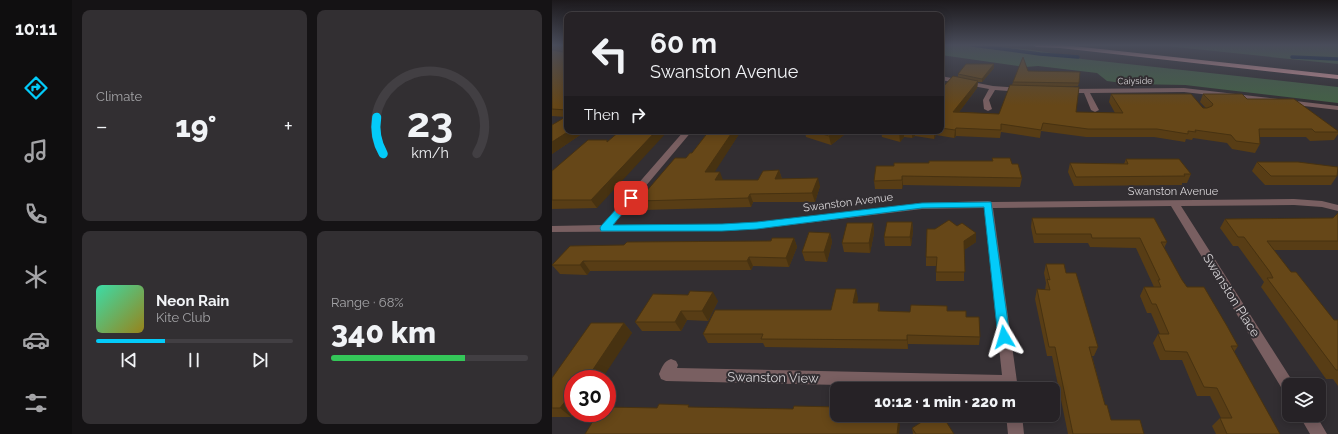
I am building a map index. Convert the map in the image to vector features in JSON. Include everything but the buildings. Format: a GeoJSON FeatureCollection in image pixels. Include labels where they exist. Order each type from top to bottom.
{"type":"FeatureCollection","features":[{"type":"Feature","properties":{"kind":"highway"},"geometry":{"type":"LineString","coordinates":[[1233,65],[1338,77]]}},
{"type":"Feature","properties":{"kind":"highway"},"geometry":{"type":"LineString","coordinates":[[1285,65],[1338,71]]}},
{"type":"Feature","properties":{"kind":"street"},"geometry":{"type":"LineString","coordinates":[[944,79],[993,88],[1025,90]]}},
{"type":"Feature","properties":{"kind":"street"},"geometry":{"type":"LineString","coordinates":[[988,109],[986,100],[993,88]]}},
{"type":"Feature","properties":{"kind":"street","name":"Caiyside"},"geometry":{"type":"LineString","coordinates":[[1059,91],[1187,93],[1338,108]]}},
{"type":"Feature","properties":{"kind":"street"},"geometry":{"type":"LineString","coordinates":[[1086,91],[1095,110]]}},
{"type":"Feature","properties":{"kind":"street"},"geometry":{"type":"LineString","coordinates":[[605,228],[685,134]]}},
{"type":"Feature","properties":{"kind":"street","name":"Swanston Avenue"},"geometry":{"type":"LineString","coordinates":[[552,229],[722,228],[757,226],[922,206],[988,204],[1294,202],[1322,204],[1338,208]]}},
{"type":"Feature","properties":{"kind":"street","name":"Swanston Place"},"geometry":{"type":"LineString","coordinates":[[1174,203],[1283,378]]}},
{"type":"Feature","properties":{"kind":"street","name":"Swanston View"},"geometry":{"type":"LineString","coordinates":[[988,204],[1010,382]]}},
{"type":"Feature","properties":{"kind":"street","name":"Swanston View"},"geometry":{"type":"LineString","coordinates":[[671,365],[666,374],[916,382]]}},
{"type":"Feature","properties":{"kind":"street"},"geometry":{"type":"LineString","coordinates":[[1015,422],[1016,434]]}},
{"type":"Feature","properties":{"kind":"street"},"geometry":{"type":"LineString","coordinates":[[1311,422],[1319,434]]}},
{"type":"Feature","properties":{"kind":"green space"},"geometry":{"type":"Polygon","coordinates":[[[1013,65],[1139,65],[1338,87],[1338,103],[1185,85],[1130,84],[1107,81],[1097,73],[1038,66],[1025,67],[1013,65]]]}},
{"type":"Feature","properties":{"kind":"route"},"geometry":{"type":"LineString","coordinates":[[631,198],[605,228],[722,228],[757,226],[895,208],[988,204],[1004,337]]}}]}
